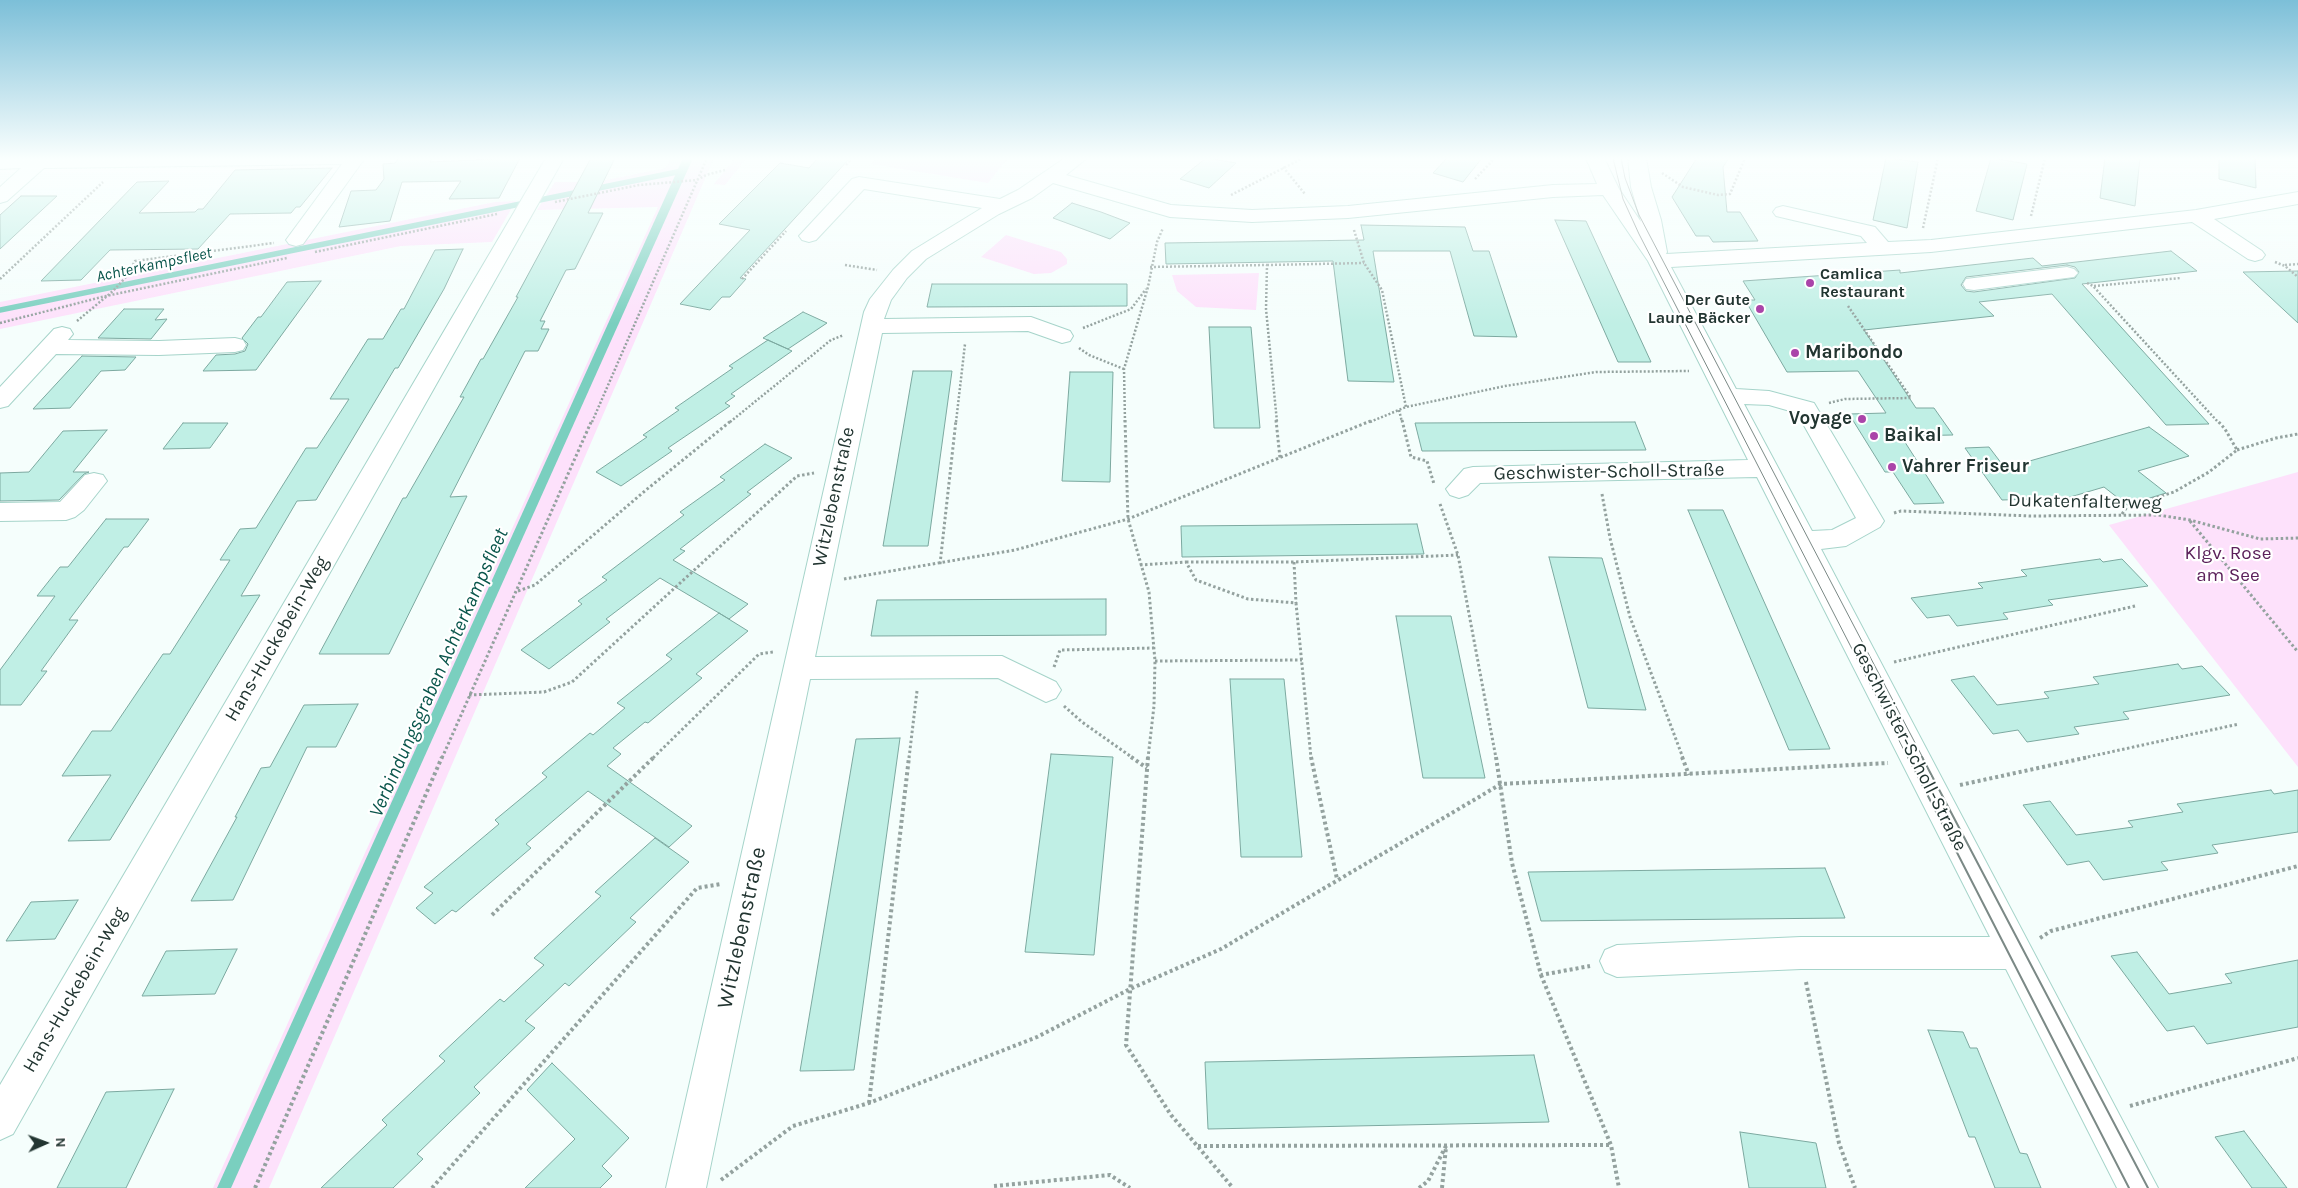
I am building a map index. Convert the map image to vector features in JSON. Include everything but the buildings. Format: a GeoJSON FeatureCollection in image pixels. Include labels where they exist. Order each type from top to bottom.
{"type":"FeatureCollection","features":[{"type":"Feature","properties":{"kind":"street"},"geometry":{"type":"LineString","coordinates":[[294,248],[318,213]]}},
{"type":"Feature","properties":{"kind":"street","name":"Hans-Huckebein-Weg"},"geometry":{"type":"LineString","coordinates":[[0,1121],[523,213]]}},
{"type":"Feature","properties":{"kind":"street"},"geometry":{"type":"LineString","coordinates":[[809,236],[830,213]]}},
{"type":"Feature","properties":{"kind":"street","name":"Witzlebenstraße"},"geometry":{"type":"LineString","coordinates":[[686,1188],[871,326],[881,299],[900,274],[919,255],[934,244],[988,213]]}},
{"type":"Feature","properties":{"kind":"street"},"geometry":{"type":"LineString","coordinates":[[1196,213],[1252,216],[1329,213]]}},
{"type":"Feature","properties":{"kind":"street","name":"Geschwister-Scholl-Straße"},"geometry":{"type":"LineString","coordinates":[[1626,213],[1658,261],[2138,1188]]}},
{"type":"Feature","properties":{"kind":"street","name":"Geschwister-Scholl-Straße"},"geometry":{"type":"LineString","coordinates":[[1650,213],[1658,261]]}},
{"type":"Feature","properties":{"kind":"street"},"geometry":{"type":"LineString","coordinates":[[2082,229],[2072,215],[2086,213]]}},
{"type":"Feature","properties":{"kind":"street"},"geometry":{"type":"LineString","coordinates":[[1658,261],[1931,246],[2211,213]]}},
{"type":"Feature","properties":{"kind":"street"},"geometry":{"type":"LineString","coordinates":[[1813,253],[1797,232],[1775,215],[1868,231],[1882,248]]}},
{"type":"Feature","properties":{"kind":"street"},"geometry":{"type":"LineString","coordinates":[[2196,216],[2255,255]]}},
{"type":"Feature","properties":{"kind":"street"},"geometry":{"type":"LineString","coordinates":[[1957,243],[1951,229],[1988,224]]}},
{"type":"Feature","properties":{"kind":"street"},"geometry":{"type":"LineString","coordinates":[[2024,236],[2070,275]]}},
{"type":"Feature","properties":{"kind":"street"},"geometry":{"type":"LineString","coordinates":[[1974,284],[2070,275]]}},
{"type":"Feature","properties":{"kind":"street"},"geometry":{"type":"LineString","coordinates":[[871,326],[1031,324],[1062,336]]}},
{"type":"Feature","properties":{"kind":"street"},"geometry":{"type":"LineString","coordinates":[[0,401],[67,329]]}},
{"type":"Feature","properties":{"kind":"street"},"geometry":{"type":"LineString","coordinates":[[50,347],[159,348],[235,345]]}},
{"type":"Feature","properties":{"kind":"street"},"geometry":{"type":"LineString","coordinates":[[1722,384],[1806,408],[1871,521],[1837,539],[1803,541]]}},
{"type":"Feature","properties":{"kind":"street","name":"Geschwister-Scholl-Straße"},"geometry":{"type":"LineString","coordinates":[[1447,489],[1473,475],[1765,468]]}},
{"type":"Feature","properties":{"kind":"street"},"geometry":{"type":"LineString","coordinates":[[0,512],[66,511],[76,504],[94,481]]}},
{"type":"Feature","properties":{"kind":"street"},"geometry":{"type":"LineString","coordinates":[[800,658],[919,668],[1002,667],[1046,690]]}},
{"type":"Feature","properties":{"kind":"street"},"geometry":{"type":"LineString","coordinates":[[1617,961],[1801,953],[2016,953]]}},
{"type":"Feature","properties":{"kind":"path"},"geometry":{"type":"LineString","coordinates":[[0,280],[70,213]]}},
{"type":"Feature","properties":{"kind":"path"},"geometry":{"type":"LineString","coordinates":[[311,253],[481,213]]}},
{"type":"Feature","properties":{"kind":"path"},"geometry":{"type":"LineString","coordinates":[[255,1188],[469,695],[518,591],[682,213]]}},
{"type":"Feature","properties":{"kind":"path"},"geometry":{"type":"LineString","coordinates":[[1169,213],[1157,242],[1150,267],[1148,287],[1124,369],[1128,519],[1149,592],[1155,661],[1154,706],[1147,768],[1126,1045],[1171,1115],[1233,1188]]}},
{"type":"Feature","properties":{"kind":"path"},"geometry":{"type":"LineString","coordinates":[[1348,213],[1364,263],[1382,290],[1406,407]]}},
{"type":"Feature","properties":{"kind":"path"},"geometry":{"type":"LineString","coordinates":[[1927,213],[1922,236],[1931,246]]}},
{"type":"Feature","properties":{"kind":"path"},"geometry":{"type":"LineString","coordinates":[[2024,236],[2029,227],[2032,213]]}},
{"type":"Feature","properties":{"kind":"path"},"geometry":{"type":"LineString","coordinates":[[67,329],[113,291],[127,276],[136,261],[294,248]]}},
{"type":"Feature","properties":{"kind":"path"},"geometry":{"type":"LineString","coordinates":[[0,323],[294,248]]}},
{"type":"Feature","properties":{"kind":"path"},"geometry":{"type":"LineString","coordinates":[[1150,267],[1364,263]]}},
{"type":"Feature","properties":{"kind":"path"},"geometry":{"type":"LineString","coordinates":[[2285,266],[2298,264]]}},
{"type":"Feature","properties":{"kind":"path"},"geometry":{"type":"LineString","coordinates":[[1266,265],[1266,309],[1280,458]]}},
{"type":"Feature","properties":{"kind":"path"},"geometry":{"type":"LineString","coordinates":[[845,266],[900,274]]}},
{"type":"Feature","properties":{"kind":"path"},"geometry":{"type":"LineString","coordinates":[[2070,275],[2093,286],[2225,429],[2237,450]]}},
{"type":"Feature","properties":{"kind":"path"},"geometry":{"type":"LineString","coordinates":[[2093,286],[2181,278]]}},
{"type":"Feature","properties":{"kind":"path"},"geometry":{"type":"LineString","coordinates":[[1062,336],[1131,309],[1148,287]]}},
{"type":"Feature","properties":{"kind":"path"},"geometry":{"type":"LineString","coordinates":[[1806,408],[1845,399],[1911,398],[1848,306]]}},
{"type":"Feature","properties":{"kind":"path"},"geometry":{"type":"LineString","coordinates":[[940,564],[967,325]]}},
{"type":"Feature","properties":{"kind":"path"},"geometry":{"type":"LineString","coordinates":[[518,591],[535,585],[646,490],[831,340],[871,326]]}},
{"type":"Feature","properties":{"kind":"path"},"geometry":{"type":"LineString","coordinates":[[1062,336],[1088,354],[1124,369]]}},
{"type":"Feature","properties":{"kind":"path"},"geometry":{"type":"LineString","coordinates":[[816,583],[940,564],[1015,550],[1128,519],[1406,407],[1505,386],[1596,372],[1722,384]]}},
{"type":"Feature","properties":{"kind":"path"},"geometry":{"type":"LineString","coordinates":[[1399,410],[1411,457],[1427,461],[1447,489],[1501,784],[1512,863],[1541,975],[1611,1145],[1619,1188]]}},
{"type":"Feature","properties":{"kind":"path"},"geometry":{"type":"LineString","coordinates":[[2122,514],[2127,507],[2174,492],[2210,472],[2237,450],[2276,438],[2298,434]]}},
{"type":"Feature","properties":{"kind":"path"},"geometry":{"type":"LineString","coordinates":[[469,695],[544,692],[572,682],[797,476],[840,468]]}},
{"type":"Feature","properties":{"kind":"path"},"geometry":{"type":"LineString","coordinates":[[1597,472],[1610,538],[1630,617],[1689,775]]}},
{"type":"Feature","properties":{"kind":"path","name":"Dukatenfalterweg"},"geometry":{"type":"LineString","coordinates":[[1871,521],[1900,510],[2032,516],[2158,515],[2190,520],[2260,539],[2298,538]]}},
{"type":"Feature","properties":{"kind":"path"},"geometry":{"type":"LineString","coordinates":[[2190,520],[2298,652]]}},
{"type":"Feature","properties":{"kind":"path"},"geometry":{"type":"LineString","coordinates":[[1140,565],[1186,562],[1294,562],[1458,556]]}},
{"type":"Feature","properties":{"kind":"path"},"geometry":{"type":"LineString","coordinates":[[1186,562],[1196,580],[1248,599],[1296,603]]}},
{"type":"Feature","properties":{"kind":"path"},"geometry":{"type":"LineString","coordinates":[[1294,562],[1296,603],[1311,759],[1337,879]]}},
{"type":"Feature","properties":{"kind":"path"},"geometry":{"type":"LineString","coordinates":[[1893,662],[2135,606]]}},
{"type":"Feature","properties":{"kind":"path"},"geometry":{"type":"LineString","coordinates":[[1147,768],[1082,722],[1046,690],[1060,650],[1154,648]]}},
{"type":"Feature","properties":{"kind":"path"},"geometry":{"type":"LineString","coordinates":[[492,915],[758,654],[800,658]]}},
{"type":"Feature","properties":{"kind":"path"},"geometry":{"type":"LineString","coordinates":[[1155,661],[1302,660]]}},
{"type":"Feature","properties":{"kind":"path"},"geometry":{"type":"LineString","coordinates":[[869,1103],[919,668]]}},
{"type":"Feature","properties":{"kind":"path"},"geometry":{"type":"LineString","coordinates":[[1932,790],[2239,724]]}},
{"type":"Feature","properties":{"kind":"path"},"geometry":{"type":"LineString","coordinates":[[718,1182],[792,1126],[869,1103],[1036,1038],[1130,989],[1221,949],[1501,784],[1689,775],[1894,762]]}},
{"type":"Feature","properties":{"kind":"path"},"geometry":{"type":"LineString","coordinates":[[2016,953],[2051,931],[2298,866]]}},
{"type":"Feature","properties":{"kind":"path"},"geometry":{"type":"LineString","coordinates":[[432,1188],[568,1032],[698,888],[753,879]]}},
{"type":"Feature","properties":{"kind":"path"},"geometry":{"type":"LineString","coordinates":[[1801,953],[1839,1143],[1855,1188]]}},
{"type":"Feature","properties":{"kind":"path"},"geometry":{"type":"LineString","coordinates":[[1541,975],[1617,961]]}},
{"type":"Feature","properties":{"kind":"path"},"geometry":{"type":"LineString","coordinates":[[2101,1116],[2144,1101],[2298,1058]]}},
{"type":"Feature","properties":{"kind":"path"},"geometry":{"type":"LineString","coordinates":[[1419,1188],[1428,1181],[1447,1144]]}},
{"type":"Feature","properties":{"kind":"path"},"geometry":{"type":"LineString","coordinates":[[1442,1188],[1447,1144]]}},
{"type":"Feature","properties":{"kind":"path"},"geometry":{"type":"LineString","coordinates":[[1198,1146],[1611,1145]]}},
{"type":"Feature","properties":{"kind":"path"},"geometry":{"type":"LineString","coordinates":[[994,1186],[1110,1175],[1130,1188]]}},
{"type":"Feature","properties":{"kind":"green space"},"geometry":{"type":"Polygon","coordinates":[[[438,213],[509,213],[492,242],[401,246],[0,329],[0,302],[438,213]]]}},
{"type":"Feature","properties":{"kind":"green space"},"geometry":{"type":"Polygon","coordinates":[[[655,213],[690,213],[269,1188],[213,1188],[655,213]]]}},
{"type":"Feature","properties":{"kind":"green space"},"geometry":{"type":"Polygon","coordinates":[[[1006,235],[1061,252],[1067,259],[1067,264],[1051,273],[1034,274],[981,257],[1006,235]]]}},
{"type":"Feature","properties":{"kind":"green space"},"geometry":{"type":"Polygon","coordinates":[[[1259,273],[1256,310],[1196,307],[1177,291],[1172,275],[1259,273]]]}},
{"type":"Feature","properties":{"kind":"green space","name":"Klgv. Rose am See"},"geometry":{"type":"Polygon","coordinates":[[[2298,472],[2298,767],[2109,525],[2298,472]]]}},
{"type":"Feature","properties":{"kind":"shaded area"},"geometry":{"type":"Polygon","coordinates":[[[658,213],[668,213],[231,1188],[217,1188],[658,213]]]}},
{"type":"Feature","properties":{"kind":"waterway","name":"Achterkampsfleet"},"geometry":{"type":"LineString","coordinates":[[0,310],[474,213]]}},
{"type":"Feature","properties":{"kind":"tram line"},"geometry":{"type":"LineString","coordinates":[[1630,213],[1908,758]]}},
{"type":"Feature","properties":{"kind":"tram line"},"geometry":{"type":"LineString","coordinates":[[1638,213],[1923,758]]}},
{"type":"Feature","properties":{"kind":"tram line"},"geometry":{"type":"LineString","coordinates":[[1908,757],[2129,1188]]}},
{"type":"Feature","properties":{"kind":"tram line"},"geometry":{"type":"LineString","coordinates":[[1922,757],[2148,1188]]}},
{"type":"Feature","properties":{"kind":"place","name":"Camlica Restaurant"},"geometry":{"type":"Point","coordinates":[1810,283]}},
{"type":"Feature","properties":{"kind":"place","name":"Der Gute Laune Bäcker"},"geometry":{"type":"Point","coordinates":[1760,309]}},
{"type":"Feature","properties":{"kind":"place","name":"Maribondo"},"geometry":{"type":"Point","coordinates":[1795,353]}},
{"type":"Feature","properties":{"kind":"place","name":"Voyage"},"geometry":{"type":"Point","coordinates":[1862,419]}},
{"type":"Feature","properties":{"kind":"place","name":"Baikal"},"geometry":{"type":"Point","coordinates":[1874,436]}},
{"type":"Feature","properties":{"kind":"place","name":"Vahrer Friseur"},"geometry":{"type":"Point","coordinates":[1892,467]}},
{"type":"Feature","properties":{"kind":"water label","name":"Verbindungsgraben Achterkampsfleet"},"geometry":{"type":"Point","coordinates":[439,673]}}]}
